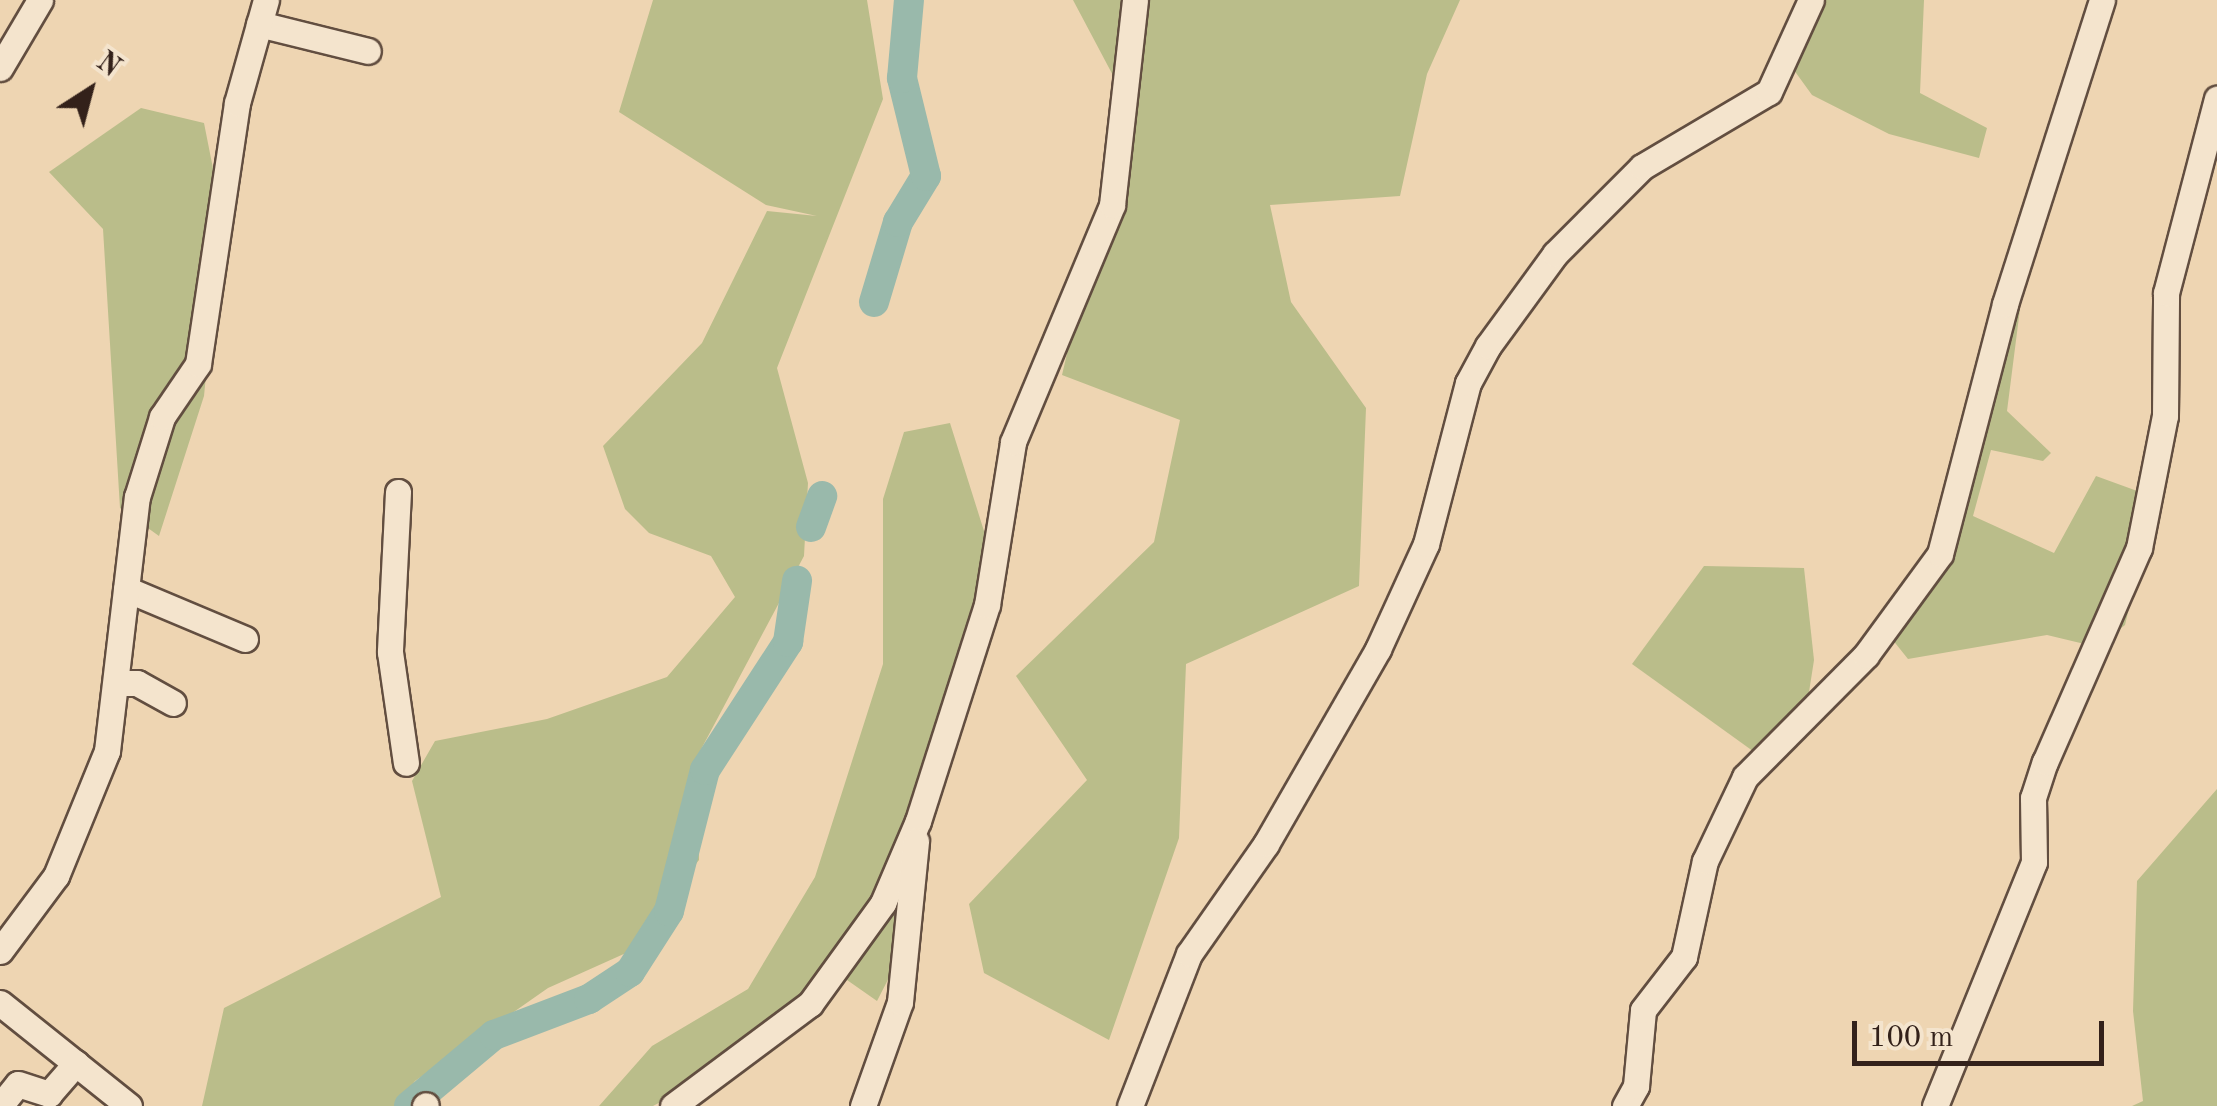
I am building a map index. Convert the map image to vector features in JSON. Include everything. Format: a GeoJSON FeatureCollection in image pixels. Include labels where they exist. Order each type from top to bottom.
{"type":"FeatureCollection","features":[{"type":"Feature","properties":{"kind":"street"},"geometry":{"type":"LineString","coordinates":[[0,68],[40,0]]}},
{"type":"Feature","properties":{"kind":"street"},"geometry":{"type":"LineString","coordinates":[[673,1106],[777,1035],[848,960],[918,821],[986,605],[1013,442],[1112,205],[1135,0]]}},
{"type":"Feature","properties":{"kind":"street"},"geometry":{"type":"LineString","coordinates":[[1130,1106],[1189,954],[1286,811],[1378,649],[1426,544],[1468,382],[1488,346],[1555,254],[1642,167],[1769,92],[1810,0]]}},
{"type":"Feature","properties":{"kind":"street"},"geometry":{"type":"LineString","coordinates":[[1624,1106],[1636,1086],[1644,1010],[1684,957],[1705,861],[1744,777],[1866,655],[1940,554],[2005,304],[2102,0]]}},
{"type":"Feature","properties":{"kind":"street"},"geometry":{"type":"LineString","coordinates":[[0,950],[56,876],[86,816],[116,683],[137,497],[162,416],[198,364],[237,103],[263,12],[368,50]]}},
{"type":"Feature","properties":{"kind":"street"},"geometry":{"type":"LineString","coordinates":[[1935,1106],[2034,862],[2033,798],[2044,762],[2139,548],[2165,416],[2166,293],[2217,99]]}},
{"type":"Feature","properties":{"kind":"street"},"geometry":{"type":"LineString","coordinates":[[398,492],[390,652],[406,762]]}},
{"type":"Feature","properties":{"kind":"street"},"geometry":{"type":"LineString","coordinates":[[126,589],[245,639]]}},
{"type":"Feature","properties":{"kind":"street"},"geometry":{"type":"LineString","coordinates":[[116,683],[138,682],[173,704]]}},
{"type":"Feature","properties":{"kind":"street"},"geometry":{"type":"LineString","coordinates":[[863,1106],[900,1002],[918,821]]}},
{"type":"Feature","properties":{"kind":"street"},"geometry":{"type":"LineString","coordinates":[[0,1003],[129,1106]]}},
{"type":"Feature","properties":{"kind":"street"},"geometry":{"type":"LineString","coordinates":[[0,1106],[18,1084],[49,1094],[76,1063]]}},
{"type":"Feature","properties":{"kind":"green space"},"geometry":{"type":"Polygon","coordinates":[[[653,0],[867,0],[883,99],[777,368],[808,483],[804,556],[698,755],[699,860],[626,953],[548,988],[415,1081],[396,1106],[202,1106],[224,1008],[441,897],[412,781],[435,741],[547,719],[667,677],[735,597],[711,556],[649,533],[625,509],[603,446],[702,343],[767,211],[817,216],[766,205],[619,112],[653,0]]]}},
{"type":"Feature","properties":{"kind":"green space"},"geometry":{"type":"Polygon","coordinates":[[[1073,0],[1460,0],[1427,74],[1400,196],[1270,205],[1291,302],[1366,408],[1359,586],[1186,664],[1179,838],[1109,1040],[984,973],[969,904],[1087,780],[1016,676],[1154,542],[1180,420],[1062,375],[1126,100],[1073,0]]]}},
{"type":"Feature","properties":{"kind":"green space"},"geometry":{"type":"Polygon","coordinates":[[[1814,0],[1924,0],[1920,93],[1987,128],[1979,158],[1889,134],[1812,95],[1791,66],[1814,0]]]}},
{"type":"Feature","properties":{"kind":"green space"},"geometry":{"type":"Polygon","coordinates":[[[141,108],[204,123],[222,214],[204,396],[159,536],[120,508],[103,229],[49,172],[141,108]]]}},
{"type":"Feature","properties":{"kind":"green space"},"geometry":{"type":"Polygon","coordinates":[[[2020,309],[2007,411],[2051,453],[2043,461],[1991,450],[1973,516],[2054,553],[2096,476],[2140,492],[2148,528],[2125,625],[2097,647],[2047,635],[1908,659],[1888,634],[1940,554],[2000,319],[2020,309]]]}},
{"type":"Feature","properties":{"kind":"green space"},"geometry":{"type":"Polygon","coordinates":[[[950,423],[995,566],[897,962],[877,1001],[837,973],[792,1032],[653,1106],[599,1106],[652,1046],[748,989],[815,877],[883,664],[883,499],[904,432],[950,423]]]}},
{"type":"Feature","properties":{"kind":"green space"},"geometry":{"type":"Polygon","coordinates":[[[1704,566],[1804,568],[1814,660],[1807,705],[1757,754],[1632,664],[1704,566]]]}},
{"type":"Feature","properties":{"kind":"green space"},"geometry":{"type":"Polygon","coordinates":[[[2217,789],[2217,1106],[2132,1106],[2143,1101],[2133,1011],[2137,881],[2217,789]]]}},
{"type":"Feature","properties":{"kind":"waterway"},"geometry":{"type":"LineString","coordinates":[[874,302],[898,222],[926,176],[902,78],[909,0]]}},
{"type":"Feature","properties":{"kind":"waterway"},"geometry":{"type":"LineString","coordinates":[[811,527],[822,496]]}},
{"type":"Feature","properties":{"kind":"waterway"},"geometry":{"type":"LineString","coordinates":[[409,1106],[494,1035],[589,999],[630,972],[669,911],[705,770],[788,642],[797,581]]}}]}
